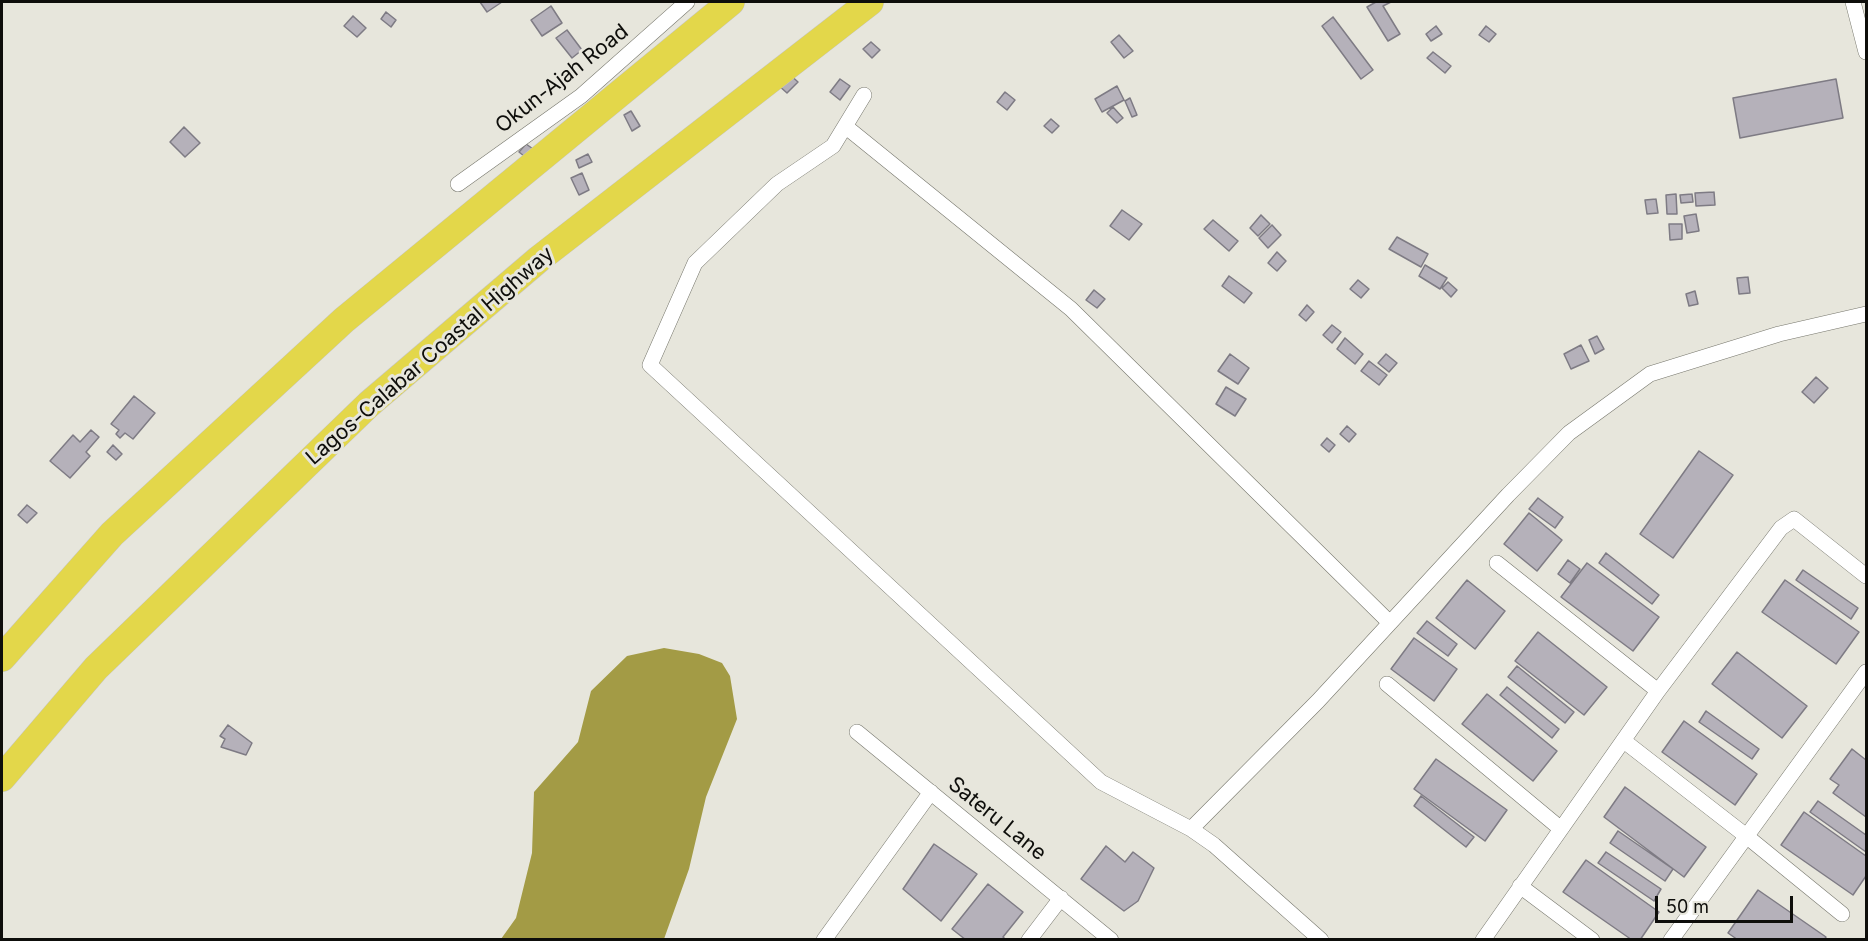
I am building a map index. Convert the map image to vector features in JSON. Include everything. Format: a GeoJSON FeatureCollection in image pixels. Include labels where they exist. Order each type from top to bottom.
{"type":"FeatureCollection","features":[{"type":"Feature","properties":{"kind":"highway"},"geometry":{"type":"LineString","coordinates":[[2,658],[112,534],[344,320],[731,2]]}},
{"type":"Feature","properties":{"kind":"highway","name":"Lagos-Calabar Coastal Highway"},"geometry":{"type":"LineString","coordinates":[[2,778],[96,668],[369,404],[539,259],[870,2]]}},
{"type":"Feature","properties":{"kind":"street","name":"Okun-Ajah Road"},"geometry":{"type":"LineString","coordinates":[[458,184],[581,96],[687,2]]}},
{"type":"Feature","properties":{"kind":"street"},"geometry":{"type":"LineString","coordinates":[[1853,2],[1866,52]]}},
{"type":"Feature","properties":{"kind":"street"},"geometry":{"type":"LineString","coordinates":[[864,95],[833,146],[777,184],[695,263],[650,365],[1101,782],[1191,829],[1214,845],[1321,939]]}},
{"type":"Feature","properties":{"kind":"street"},"geometry":{"type":"LineString","coordinates":[[845,126],[1071,309],[1390,623]]}},
{"type":"Feature","properties":{"kind":"street"},"geometry":{"type":"LineString","coordinates":[[1191,829],[1318,701],[1508,495],[1569,433],[1650,374],[1779,333],[1866,314]]}},
{"type":"Feature","properties":{"kind":"street"},"geometry":{"type":"LineString","coordinates":[[1484,939],[1658,691],[1781,528],[1794,519],[1866,576]]}},
{"type":"Feature","properties":{"kind":"street"},"geometry":{"type":"LineString","coordinates":[[1497,563],[1658,691]]}},
{"type":"Feature","properties":{"kind":"street"},"geometry":{"type":"LineString","coordinates":[[1671,939],[1866,672]]}},
{"type":"Feature","properties":{"kind":"street"},"geometry":{"type":"LineString","coordinates":[[1387,684],[1562,829]]}},
{"type":"Feature","properties":{"kind":"street","name":"Sateru Lane"},"geometry":{"type":"LineString","coordinates":[[857,732],[1111,939]]}},
{"type":"Feature","properties":{"kind":"street"},"geometry":{"type":"LineString","coordinates":[[1624,741],[1842,914]]}},
{"type":"Feature","properties":{"kind":"street"},"geometry":{"type":"LineString","coordinates":[[824,939],[931,792]]}},
{"type":"Feature","properties":{"kind":"street"},"geometry":{"type":"LineString","coordinates":[[1520,886],[1592,939]]}},
{"type":"Feature","properties":{"kind":"street"},"geometry":{"type":"LineString","coordinates":[[1029,939],[1061,898]]}},
{"type":"Feature","properties":{"kind":"shaded area"},"geometry":{"type":"Polygon","coordinates":[[[664,648],[699,654],[722,663],[730,676],[737,719],[706,797],[689,869],[664,939],[501,939],[516,918],[532,853],[534,792],[578,742],[591,691],[627,656],[664,648]]]}},
{"type":"Feature","properties":{"kind":"building"},"geometry":{"type":"Polygon","coordinates":[[[480,2],[502,2],[487,12],[480,2]]]}},
{"type":"Feature","properties":{"kind":"building"},"geometry":{"type":"Polygon","coordinates":[[[1376,2],[1391,2],[1383,6],[1400,34],[1388,41],[1367,7],[1376,2]]]}},
{"type":"Feature","properties":{"kind":"building"},"geometry":{"type":"Polygon","coordinates":[[[551,6],[562,23],[542,36],[531,20],[551,6]]]}},
{"type":"Feature","properties":{"kind":"building"},"geometry":{"type":"Polygon","coordinates":[[[386,12],[396,20],[391,27],[381,19],[386,12]]]}},
{"type":"Feature","properties":{"kind":"building"},"geometry":{"type":"Polygon","coordinates":[[[353,16],[366,28],[357,37],[344,26],[353,16]]]}},
{"type":"Feature","properties":{"kind":"building"},"geometry":{"type":"Polygon","coordinates":[[[1333,17],[1373,70],[1361,79],[1322,26],[1333,17]]]}},
{"type":"Feature","properties":{"kind":"building"},"geometry":{"type":"Polygon","coordinates":[[[1436,26],[1442,34],[1431,41],[1426,34],[1436,26]]]}},
{"type":"Feature","properties":{"kind":"building"},"geometry":{"type":"Polygon","coordinates":[[[1486,26],[1496,34],[1489,42],[1479,35],[1486,26]]]}},
{"type":"Feature","properties":{"kind":"building"},"geometry":{"type":"Polygon","coordinates":[[[567,30],[582,50],[572,58],[556,38],[567,30]]]}},
{"type":"Feature","properties":{"kind":"building"},"geometry":{"type":"Polygon","coordinates":[[[1119,35],[1133,51],[1124,58],[1111,42],[1119,35]]]}},
{"type":"Feature","properties":{"kind":"building"},"geometry":{"type":"Polygon","coordinates":[[[871,42],[880,50],[872,58],[863,49],[871,42]]]}},
{"type":"Feature","properties":{"kind":"building"},"geometry":{"type":"Polygon","coordinates":[[[1433,52],[1451,66],[1445,73],[1427,58],[1433,52]]]}},
{"type":"Feature","properties":{"kind":"building"},"geometry":{"type":"Polygon","coordinates":[[[788,73],[798,82],[787,93],[777,84],[788,73]]]}},
{"type":"Feature","properties":{"kind":"building"},"geometry":{"type":"Polygon","coordinates":[[[840,79],[850,86],[840,100],[830,92],[840,79]]]}},
{"type":"Feature","properties":{"kind":"building"},"geometry":{"type":"Polygon","coordinates":[[[1836,79],[1843,118],[1740,138],[1733,98],[1836,79]]]}},
{"type":"Feature","properties":{"kind":"building"},"geometry":{"type":"Polygon","coordinates":[[[1117,86],[1124,100],[1102,112],[1095,99],[1117,86]]]}},
{"type":"Feature","properties":{"kind":"building"},"geometry":{"type":"Polygon","coordinates":[[[1005,92],[1015,100],[1007,110],[997,102],[1005,92]]]}},
{"type":"Feature","properties":{"kind":"building"},"geometry":{"type":"Polygon","coordinates":[[[1130,98],[1137,115],[1132,117],[1125,101],[1130,98]]]}},
{"type":"Feature","properties":{"kind":"building"},"geometry":{"type":"Polygon","coordinates":[[[1113,107],[1123,118],[1117,123],[1107,113],[1113,107]]]}},
{"type":"Feature","properties":{"kind":"building"},"geometry":{"type":"Polygon","coordinates":[[[631,111],[640,126],[632,131],[624,115],[631,111]]]}},
{"type":"Feature","properties":{"kind":"building"},"geometry":{"type":"Polygon","coordinates":[[[1051,119],[1059,126],[1052,133],[1044,126],[1051,119]]]}},
{"type":"Feature","properties":{"kind":"building"},"geometry":{"type":"Polygon","coordinates":[[[184,127],[200,143],[185,157],[170,142],[184,127]]]}},
{"type":"Feature","properties":{"kind":"building"},"geometry":{"type":"Polygon","coordinates":[[[526,144],[536,151],[529,160],[519,152],[526,144]]]}},
{"type":"Feature","properties":{"kind":"building"},"geometry":{"type":"Polygon","coordinates":[[[588,154],[592,162],[579,168],[576,160],[588,154]]]}},
{"type":"Feature","properties":{"kind":"building"},"geometry":{"type":"Polygon","coordinates":[[[582,173],[589,190],[579,195],[571,178],[582,173]]]}},
{"type":"Feature","properties":{"kind":"building"},"geometry":{"type":"Polygon","coordinates":[[[1714,192],[1715,205],[1696,206],[1695,193],[1714,192]]]}},
{"type":"Feature","properties":{"kind":"building"},"geometry":{"type":"Polygon","coordinates":[[[1676,194],[1677,214],[1667,214],[1666,195],[1676,194]]]}},
{"type":"Feature","properties":{"kind":"building"},"geometry":{"type":"Polygon","coordinates":[[[1692,194],[1693,202],[1681,203],[1680,195],[1692,194]]]}},
{"type":"Feature","properties":{"kind":"building"},"geometry":{"type":"Polygon","coordinates":[[[1656,199],[1658,213],[1647,214],[1645,200],[1656,199]]]}},
{"type":"Feature","properties":{"kind":"building"},"geometry":{"type":"Polygon","coordinates":[[[1122,210],[1142,224],[1129,240],[1110,226],[1122,210]]]}},
{"type":"Feature","properties":{"kind":"building"},"geometry":{"type":"Polygon","coordinates":[[[1696,214],[1699,231],[1687,233],[1684,216],[1696,214]]]}},
{"type":"Feature","properties":{"kind":"building"},"geometry":{"type":"Polygon","coordinates":[[[1261,215],[1270,224],[1258,236],[1250,228],[1261,215]]]}},
{"type":"Feature","properties":{"kind":"building"},"geometry":{"type":"Polygon","coordinates":[[[1213,220],[1238,241],[1229,251],[1204,229],[1213,220]]]}},
{"type":"Feature","properties":{"kind":"building"},"geometry":{"type":"Polygon","coordinates":[[[1669,224],[1682,224],[1682,239],[1670,240],[1669,224]]]}},
{"type":"Feature","properties":{"kind":"building"},"geometry":{"type":"Polygon","coordinates":[[[1272,225],[1281,235],[1268,248],[1259,238],[1272,225]]]}},
{"type":"Feature","properties":{"kind":"building"},"geometry":{"type":"Polygon","coordinates":[[[1397,237],[1428,254],[1421,267],[1389,249],[1397,237]]]}},
{"type":"Feature","properties":{"kind":"building"},"geometry":{"type":"Polygon","coordinates":[[[1277,252],[1286,261],[1277,271],[1268,263],[1277,252]]]}},
{"type":"Feature","properties":{"kind":"building"},"geometry":{"type":"Polygon","coordinates":[[[1425,265],[1447,278],[1440,289],[1419,276],[1425,265]]]}},
{"type":"Feature","properties":{"kind":"building"},"geometry":{"type":"Polygon","coordinates":[[[1229,276],[1252,293],[1244,303],[1222,286],[1229,276]]]}},
{"type":"Feature","properties":{"kind":"building"},"geometry":{"type":"Polygon","coordinates":[[[1748,277],[1750,293],[1739,294],[1737,278],[1748,277]]]}},
{"type":"Feature","properties":{"kind":"building"},"geometry":{"type":"Polygon","coordinates":[[[1358,280],[1369,289],[1361,298],[1350,289],[1358,280]]]}},
{"type":"Feature","properties":{"kind":"building"},"geometry":{"type":"Polygon","coordinates":[[[1448,282],[1457,290],[1451,297],[1442,288],[1448,282]]]}},
{"type":"Feature","properties":{"kind":"building"},"geometry":{"type":"Polygon","coordinates":[[[1094,290],[1105,299],[1097,308],[1086,300],[1094,290]]]}},
{"type":"Feature","properties":{"kind":"building"},"geometry":{"type":"Polygon","coordinates":[[[1695,291],[1698,304],[1689,306],[1686,294],[1695,291]]]}},
{"type":"Feature","properties":{"kind":"building"},"geometry":{"type":"Polygon","coordinates":[[[1307,305],[1314,312],[1306,321],[1299,315],[1307,305]]]}},
{"type":"Feature","properties":{"kind":"building"},"geometry":{"type":"Polygon","coordinates":[[[1332,325],[1341,332],[1332,343],[1323,335],[1332,325]]]}},
{"type":"Feature","properties":{"kind":"building"},"geometry":{"type":"Polygon","coordinates":[[[1597,336],[1604,349],[1595,354],[1589,340],[1597,336]]]}},
{"type":"Feature","properties":{"kind":"building"},"geometry":{"type":"Polygon","coordinates":[[[1345,338],[1363,354],[1355,364],[1337,349],[1345,338]]]}},
{"type":"Feature","properties":{"kind":"building"},"geometry":{"type":"Polygon","coordinates":[[[1581,345],[1589,361],[1571,369],[1564,354],[1581,345]]]}},
{"type":"Feature","properties":{"kind":"building"},"geometry":{"type":"Polygon","coordinates":[[[1230,354],[1249,368],[1238,384],[1218,371],[1230,354]]]}},
{"type":"Feature","properties":{"kind":"building"},"geometry":{"type":"Polygon","coordinates":[[[1386,354],[1397,363],[1389,372],[1378,363],[1386,354]]]}},
{"type":"Feature","properties":{"kind":"building"},"geometry":{"type":"Polygon","coordinates":[[[1369,361],[1387,375],[1379,385],[1361,371],[1369,361]]]}},
{"type":"Feature","properties":{"kind":"building"},"geometry":{"type":"Polygon","coordinates":[[[1816,377],[1828,388],[1814,403],[1802,392],[1816,377]]]}},
{"type":"Feature","properties":{"kind":"building"},"geometry":{"type":"Polygon","coordinates":[[[1226,387],[1246,399],[1235,416],[1216,404],[1226,387]]]}},
{"type":"Feature","properties":{"kind":"building"},"geometry":{"type":"Polygon","coordinates":[[[134,396],[155,413],[133,439],[125,433],[120,438],[116,434],[119,430],[111,424],[134,396]]]}},
{"type":"Feature","properties":{"kind":"building"},"geometry":{"type":"Polygon","coordinates":[[[1347,426],[1356,434],[1349,442],[1340,434],[1347,426]]]}},
{"type":"Feature","properties":{"kind":"building"},"geometry":{"type":"Polygon","coordinates":[[[91,430],[99,437],[86,452],[90,456],[70,478],[50,461],[73,435],[80,442],[91,430]]]}},
{"type":"Feature","properties":{"kind":"building"},"geometry":{"type":"Polygon","coordinates":[[[1327,438],[1335,445],[1329,452],[1321,445],[1327,438]]]}},
{"type":"Feature","properties":{"kind":"building"},"geometry":{"type":"Polygon","coordinates":[[[113,445],[122,454],[116,460],[107,452],[113,445]]]}},
{"type":"Feature","properties":{"kind":"building"},"geometry":{"type":"Polygon","coordinates":[[[1699,451],[1733,475],[1673,558],[1640,534],[1699,451]]]}},
{"type":"Feature","properties":{"kind":"building"},"geometry":{"type":"Polygon","coordinates":[[[1538,498],[1563,517],[1555,528],[1529,509],[1538,498]]]}},
{"type":"Feature","properties":{"kind":"building"},"geometry":{"type":"Polygon","coordinates":[[[27,505],[37,513],[27,523],[18,515],[27,505]]]}},
{"type":"Feature","properties":{"kind":"building"},"geometry":{"type":"Polygon","coordinates":[[[1529,513],[1562,540],[1537,571],[1504,544],[1529,513]]]}},
{"type":"Feature","properties":{"kind":"building"},"geometry":{"type":"Polygon","coordinates":[[[1606,553],[1659,595],[1652,604],[1599,563],[1606,553]]]}},
{"type":"Feature","properties":{"kind":"building"},"geometry":{"type":"Polygon","coordinates":[[[1568,560],[1580,569],[1570,583],[1558,574],[1568,560]]]}},
{"type":"Feature","properties":{"kind":"building"},"geometry":{"type":"Polygon","coordinates":[[[1587,563],[1659,617],[1633,651],[1561,597],[1587,563]]]}},
{"type":"Feature","properties":{"kind":"building"},"geometry":{"type":"Polygon","coordinates":[[[1803,570],[1858,608],[1851,619],[1796,580],[1803,570]]]}},
{"type":"Feature","properties":{"kind":"building"},"geometry":{"type":"Polygon","coordinates":[[[1467,580],[1505,611],[1475,649],[1436,618],[1467,580]]]}},
{"type":"Feature","properties":{"kind":"building"},"geometry":{"type":"Polygon","coordinates":[[[1785,580],[1859,632],[1836,664],[1762,612],[1785,580]]]}},
{"type":"Feature","properties":{"kind":"building"},"geometry":{"type":"Polygon","coordinates":[[[1427,621],[1457,644],[1448,656],[1417,633],[1427,621]]]}},
{"type":"Feature","properties":{"kind":"building"},"geometry":{"type":"Polygon","coordinates":[[[1538,632],[1607,687],[1584,715],[1515,661],[1538,632]]]}},
{"type":"Feature","properties":{"kind":"building"},"geometry":{"type":"Polygon","coordinates":[[[1414,638],[1457,669],[1434,701],[1391,669],[1414,638]]]}},
{"type":"Feature","properties":{"kind":"building"},"geometry":{"type":"Polygon","coordinates":[[[1737,652],[1807,706],[1782,738],[1712,684],[1737,652]]]}},
{"type":"Feature","properties":{"kind":"building"},"geometry":{"type":"Polygon","coordinates":[[[1517,666],[1574,712],[1565,723],[1508,677],[1517,666]]]}},
{"type":"Feature","properties":{"kind":"building"},"geometry":{"type":"Polygon","coordinates":[[[1507,687],[1559,729],[1552,738],[1500,695],[1507,687]]]}},
{"type":"Feature","properties":{"kind":"building"},"geometry":{"type":"Polygon","coordinates":[[[1487,694],[1557,751],[1533,781],[1462,724],[1487,694]]]}},
{"type":"Feature","properties":{"kind":"building"},"geometry":{"type":"Polygon","coordinates":[[[1706,711],[1759,749],[1752,759],[1699,722],[1706,711]]]}},
{"type":"Feature","properties":{"kind":"building"},"geometry":{"type":"Polygon","coordinates":[[[1684,721],[1757,774],[1735,805],[1662,752],[1684,721]]]}},
{"type":"Feature","properties":{"kind":"building"},"geometry":{"type":"Polygon","coordinates":[[[228,725],[252,743],[246,755],[221,747],[225,739],[220,736],[228,725]]]}},
{"type":"Feature","properties":{"kind":"building"},"geometry":{"type":"Polygon","coordinates":[[[1852,749],[1866,760],[1866,817],[1833,793],[1839,785],[1830,779],[1852,749]]]}},
{"type":"Feature","properties":{"kind":"building"},"geometry":{"type":"Polygon","coordinates":[[[1436,759],[1507,810],[1485,841],[1414,789],[1436,759]]]}},
{"type":"Feature","properties":{"kind":"building"},"geometry":{"type":"Polygon","coordinates":[[[1625,787],[1706,847],[1684,877],[1604,817],[1625,787]]]}},
{"type":"Feature","properties":{"kind":"building"},"geometry":{"type":"Polygon","coordinates":[[[1421,796],[1474,837],[1466,847],[1414,806],[1421,796]]]}},
{"type":"Feature","properties":{"kind":"building"},"geometry":{"type":"Polygon","coordinates":[[[1818,801],[1866,835],[1866,852],[1810,812],[1818,801]]]}},
{"type":"Feature","properties":{"kind":"building"},"geometry":{"type":"Polygon","coordinates":[[[1804,812],[1866,856],[1866,876],[1853,895],[1781,845],[1804,812]]]}},
{"type":"Feature","properties":{"kind":"building"},"geometry":{"type":"Polygon","coordinates":[[[1618,831],[1673,869],[1665,881],[1610,843],[1618,831]]]}},
{"type":"Feature","properties":{"kind":"building"},"geometry":{"type":"Polygon","coordinates":[[[934,844],[977,874],[941,921],[903,889],[934,844]]]}},
{"type":"Feature","properties":{"kind":"building"},"geometry":{"type":"Polygon","coordinates":[[[1106,846],[1125,862],[1133,852],[1154,868],[1138,901],[1124,911],[1081,879],[1106,846]]]}},
{"type":"Feature","properties":{"kind":"building"},"geometry":{"type":"Polygon","coordinates":[[[1606,852],[1661,889],[1654,901],[1598,863],[1606,852]]]}},
{"type":"Feature","properties":{"kind":"building"},"geometry":{"type":"Polygon","coordinates":[[[1586,860],[1659,912],[1640,940],[1632,940],[1563,892],[1586,860]]]}},
{"type":"Feature","properties":{"kind":"building"},"geometry":{"type":"Polygon","coordinates":[[[988,884],[1023,912],[1003,937],[1006,940],[966,940],[952,929],[988,884]]]}},
{"type":"Feature","properties":{"kind":"building"},"geometry":{"type":"Polygon","coordinates":[[[1758,890],[1826,937],[1824,940],[1738,940],[1728,933],[1758,890]]]}}]}
